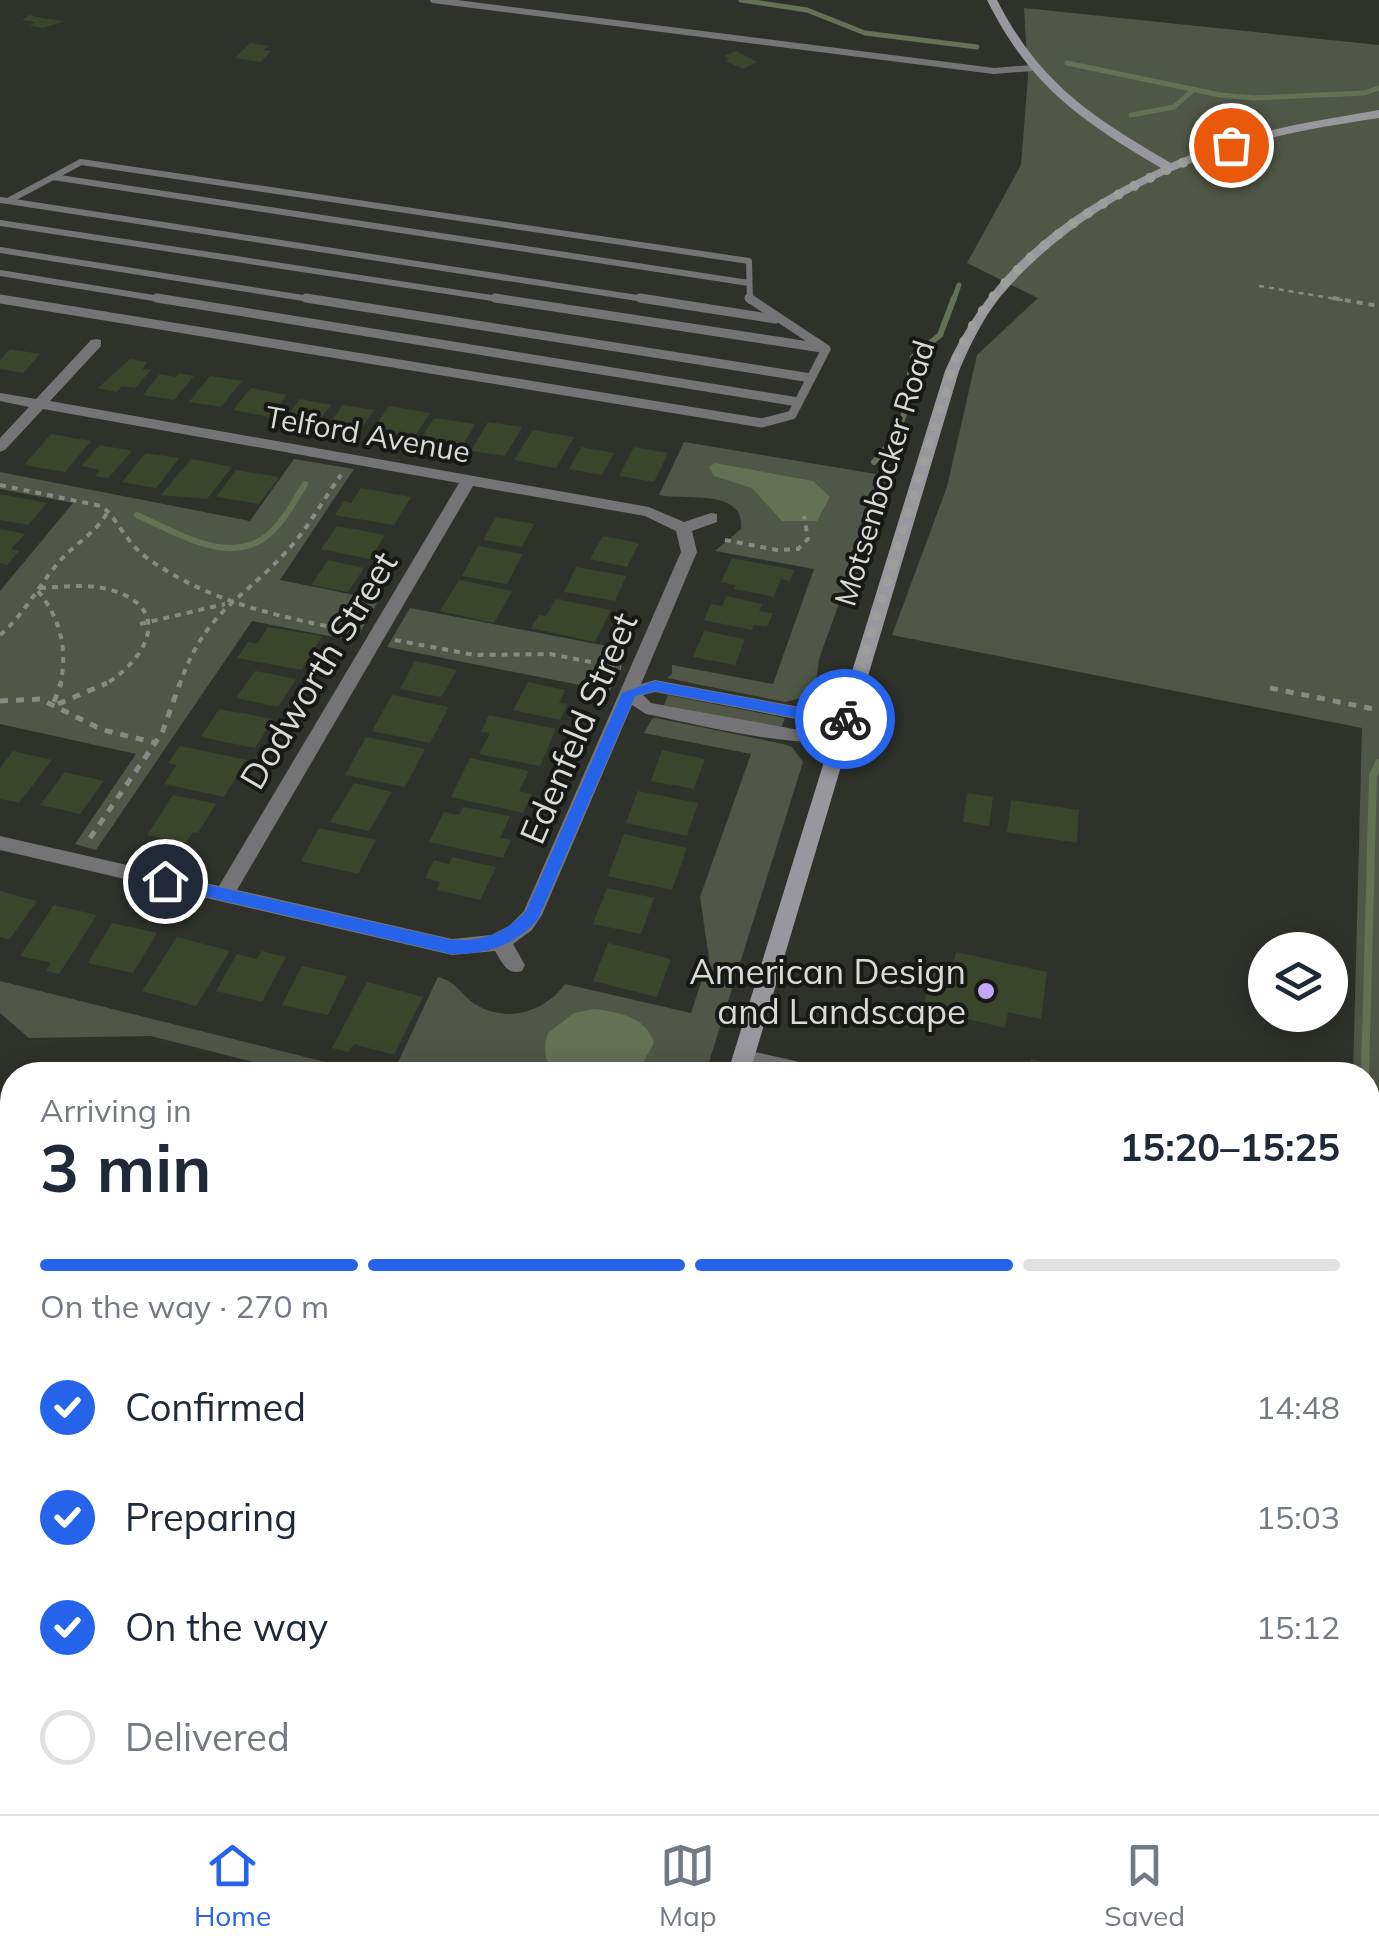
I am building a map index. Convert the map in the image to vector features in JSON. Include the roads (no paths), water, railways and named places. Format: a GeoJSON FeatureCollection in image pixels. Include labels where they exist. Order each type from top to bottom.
{"type":"FeatureCollection","features":[{"type":"Feature","properties":{"kind":"main road"},"geometry":{"type":"LineString","coordinates":[[992,0],[1009,37],[1032,68],[1085,116],[1172,169]]}},
{"type":"Feature","properties":{"kind":"main road","name":"Motsenbocker Road"},"geometry":{"type":"LineString","coordinates":[[742,1062],[952,371],[970,324],[1054,239],[1095,209],[1172,169],[1255,138],[1379,114]]}},
{"type":"Feature","properties":{"kind":"street"},"geometry":{"type":"LineString","coordinates":[[0,446],[96,344]]}},
{"type":"Feature","properties":{"kind":"street","name":"Telford Avenue"},"geometry":{"type":"LineString","coordinates":[[0,396],[649,512],[683,528]]}},
{"type":"Feature","properties":{"kind":"street","name":"Dodworth Street"},"geometry":{"type":"LineString","coordinates":[[224,894],[469,480]]}},
{"type":"Feature","properties":{"kind":"street"},"geometry":{"type":"LineString","coordinates":[[683,528],[711,518]]}},
{"type":"Feature","properties":{"kind":"street","name":"Edenfeld Street"},"geometry":{"type":"LineString","coordinates":[[500,941],[516,933],[532,915],[688,552],[683,528]]}},
{"type":"Feature","properties":{"kind":"street"},"geometry":{"type":"LineString","coordinates":[[629,693],[646,708],[799,738],[840,734]]}},
{"type":"Feature","properties":{"kind":"street"},"geometry":{"type":"LineString","coordinates":[[0,843],[452,947],[480,948],[500,941],[515,965]]}},
{"type":"Feature","properties":{"kind":"lane"},"geometry":{"type":"LineString","coordinates":[[434,0],[994,71],[1032,68]]}},
{"type":"Feature","properties":{"kind":"lane"},"geometry":{"type":"LineString","coordinates":[[4,200],[81,162],[749,261],[749,300],[826,349]]}},
{"type":"Feature","properties":{"kind":"lane"},"geometry":{"type":"LineString","coordinates":[[53,177],[748,284]]}},
{"type":"Feature","properties":{"kind":"lane"},"geometry":{"type":"LineString","coordinates":[[4,200],[779,319]]}},
{"type":"Feature","properties":{"kind":"lane"},"geometry":{"type":"LineString","coordinates":[[0,223],[826,349]]}},
{"type":"Feature","properties":{"kind":"lane"},"geometry":{"type":"LineString","coordinates":[[0,250],[811,378]]}},
{"type":"Feature","properties":{"kind":"lane"},"geometry":{"type":"LineString","coordinates":[[0,273],[798,402]]}},
{"type":"Feature","properties":{"kind":"lane"},"geometry":{"type":"LineString","coordinates":[[0,299],[762,423],[792,415],[826,349]]}},
{"type":"Feature","properties":{"kind":"lane"},"geometry":{"type":"LineString","coordinates":[[744,1056],[772,1062]]}},
{"type":"Feature","properties":{"kind":"waterway"},"geometry":{"type":"LineString","coordinates":[[741,0],[807,10],[865,33],[977,47]]}},
{"type":"Feature","properties":{"kind":"waterway"},"geometry":{"type":"LineString","coordinates":[[1067,63],[1220,95],[1254,98],[1364,93],[1379,88]]}},
{"type":"Feature","properties":{"kind":"waterway"},"geometry":{"type":"LineString","coordinates":[[1131,115],[1174,107],[1192,91]]}},
{"type":"Feature","properties":{"kind":"waterway"},"geometry":{"type":"LineString","coordinates":[[953,301],[959,285]]}},
{"type":"Feature","properties":{"kind":"waterway"},"geometry":{"type":"LineString","coordinates":[[913,357],[940,335],[954,298]]}},
{"type":"Feature","properties":{"kind":"waterway"},"geometry":{"type":"LineString","coordinates":[[874,462],[901,421],[910,373]]}},
{"type":"Feature","properties":{"kind":"waterway"},"geometry":{"type":"LineString","coordinates":[[137,515],[202,543],[237,548],[253,544],[274,530],[305,484]]}},
{"type":"Feature","properties":{"kind":"waterway"},"geometry":{"type":"LineString","coordinates":[[1365,1062],[1373,776],[1379,763]]}},
{"type":"Feature","properties":{"kind":"place","name":"American Design and Landscape"},"geometry":{"type":"Point","coordinates":[986,991]}}]}
